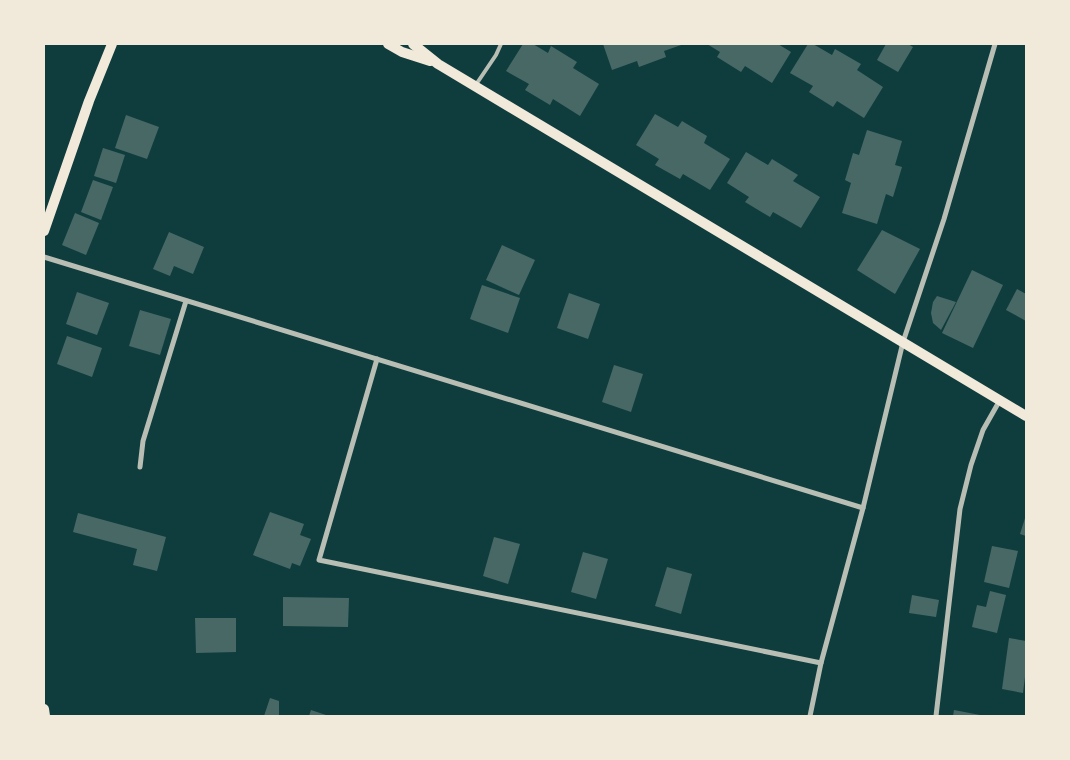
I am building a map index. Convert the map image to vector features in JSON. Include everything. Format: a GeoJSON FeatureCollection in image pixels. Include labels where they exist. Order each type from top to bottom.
{"type":"FeatureCollection","features":[{"type":"Feature","properties":{"kind":"main road"},"geometry":{"type":"LineString","coordinates":[[44,231],[89,101],[112,44]]}},
{"type":"Feature","properties":{"kind":"main road"},"geometry":{"type":"LineString","coordinates":[[388,44],[402,52],[438,64]]}},
{"type":"Feature","properties":{"kind":"main road"},"geometry":{"type":"LineString","coordinates":[[413,44],[438,64],[1026,416]]}},
{"type":"Feature","properties":{"kind":"main road"},"geometry":{"type":"LineString","coordinates":[[44,710],[45,716]]}},
{"type":"Feature","properties":{"kind":"street"},"geometry":{"type":"LineString","coordinates":[[810,716],[821,663],[863,508],[903,342],[944,219],[995,44]]}},
{"type":"Feature","properties":{"kind":"street"},"geometry":{"type":"LineString","coordinates":[[44,257],[863,508]]}},
{"type":"Feature","properties":{"kind":"street"},"geometry":{"type":"LineString","coordinates":[[140,467],[143,441],[186,300]]}},
{"type":"Feature","properties":{"kind":"street"},"geometry":{"type":"LineString","coordinates":[[377,359],[319,560],[821,663]]}},
{"type":"Feature","properties":{"kind":"street"},"geometry":{"type":"LineString","coordinates":[[936,716],[960,508],[971,466],[984,430],[1000,400]]}},
{"type":"Feature","properties":{"kind":"lane"},"geometry":{"type":"LineString","coordinates":[[475,86],[496,55],[501,44]]}},
{"type":"Feature","properties":{"kind":"building"},"geometry":{"type":"Polygon","coordinates":[[[523,44],[533,44],[548,53],[551,46],[577,62],[573,68],[599,84],[580,116],[553,99],[550,105],[525,90],[529,84],[506,71],[523,44]]]}},
{"type":"Feature","properties":{"kind":"building"},"geometry":{"type":"Polygon","coordinates":[[[603,44],[684,44],[664,51],[666,57],[639,67],[637,61],[612,70],[603,44]]]}},
{"type":"Feature","properties":{"kind":"building"},"geometry":{"type":"Polygon","coordinates":[[[707,44],[778,44],[791,52],[772,83],[745,66],[741,72],[717,57],[720,52],[707,44]]]}},
{"type":"Feature","properties":{"kind":"building"},"geometry":{"type":"Polygon","coordinates":[[[808,44],[813,44],[832,55],[835,49],[861,64],[857,70],[883,87],[864,118],[837,101],[833,107],[809,92],[813,86],[790,73],[808,44]]]}},
{"type":"Feature","properties":{"kind":"building"},"geometry":{"type":"Polygon","coordinates":[[[886,44],[908,44],[913,47],[898,72],[877,60],[886,44]]]}},
{"type":"Feature","properties":{"kind":"building"},"geometry":{"type":"Polygon","coordinates":[[[655,114],[678,127],[682,121],[707,136],[704,143],[730,159],[710,190],[683,174],[680,179],[655,165],[659,159],[636,145],[655,114]]]}},
{"type":"Feature","properties":{"kind":"building"},"geometry":{"type":"Polygon","coordinates":[[[126,115],[159,127],[147,159],[115,148],[126,115]]]}},
{"type":"Feature","properties":{"kind":"building"},"geometry":{"type":"Polygon","coordinates":[[[867,130],[902,141],[895,165],[902,167],[893,197],[886,194],[877,224],[842,213],[851,183],[845,180],[853,153],[859,155],[867,130]]]}},
{"type":"Feature","properties":{"kind":"building"},"geometry":{"type":"Polygon","coordinates":[[[103,148],[125,155],[116,183],[94,176],[103,148]]]}},
{"type":"Feature","properties":{"kind":"building"},"geometry":{"type":"Polygon","coordinates":[[[746,152],[768,165],[772,159],[798,175],[793,181],[820,197],[801,228],[773,212],[770,217],[745,202],[749,197],[727,183],[746,152]]]}},
{"type":"Feature","properties":{"kind":"building"},"geometry":{"type":"Polygon","coordinates":[[[93,180],[113,187],[101,220],[81,212],[93,180]]]}},
{"type":"Feature","properties":{"kind":"building"},"geometry":{"type":"Polygon","coordinates":[[[75,213],[99,223],[86,255],[62,245],[75,213]]]}},
{"type":"Feature","properties":{"kind":"building"},"geometry":{"type":"Polygon","coordinates":[[[882,230],[920,249],[895,294],[857,270],[882,230]]]}},
{"type":"Feature","properties":{"kind":"building"},"geometry":{"type":"Polygon","coordinates":[[[169,232],[204,247],[193,274],[174,266],[170,276],[153,269],[169,232]]]}},
{"type":"Feature","properties":{"kind":"building"},"geometry":{"type":"Polygon","coordinates":[[[502,245],[535,260],[519,295],[486,280],[502,245]]]}},
{"type":"Feature","properties":{"kind":"building"},"geometry":{"type":"Polygon","coordinates":[[[972,270],[1003,285],[973,348],[942,333],[972,270]]]}},
{"type":"Feature","properties":{"kind":"building"},"geometry":{"type":"Polygon","coordinates":[[[482,285],[520,298],[508,333],[470,319],[482,285]]]}},
{"type":"Feature","properties":{"kind":"building"},"geometry":{"type":"Polygon","coordinates":[[[1017,289],[1026,294],[1026,321],[1006,310],[1017,289]]]}},
{"type":"Feature","properties":{"kind":"building"},"geometry":{"type":"Polygon","coordinates":[[[77,292],[109,303],[97,335],[66,324],[77,292]]]}},
{"type":"Feature","properties":{"kind":"building"},"geometry":{"type":"Polygon","coordinates":[[[569,293],[600,304],[588,339],[557,328],[569,293]]]}},
{"type":"Feature","properties":{"kind":"building"},"geometry":{"type":"Polygon","coordinates":[[[937,296],[956,302],[941,330],[933,323],[931,313],[933,302],[937,296]]]}},
{"type":"Feature","properties":{"kind":"building"},"geometry":{"type":"Polygon","coordinates":[[[140,310],[171,319],[160,355],[129,346],[140,310]]]}},
{"type":"Feature","properties":{"kind":"building"},"geometry":{"type":"Polygon","coordinates":[[[67,336],[102,348],[92,377],[57,364],[67,336]]]}},
{"type":"Feature","properties":{"kind":"building"},"geometry":{"type":"Polygon","coordinates":[[[614,365],[643,374],[631,412],[602,402],[614,365]]]}},
{"type":"Feature","properties":{"kind":"building"},"geometry":{"type":"Polygon","coordinates":[[[270,512],[304,524],[300,535],[311,539],[300,566],[292,563],[290,569],[253,555],[270,512]]]}},
{"type":"Feature","properties":{"kind":"building"},"geometry":{"type":"Polygon","coordinates":[[[78,513],[166,537],[157,571],[133,565],[137,549],[73,532],[78,513]]]}},
{"type":"Feature","properties":{"kind":"building"},"geometry":{"type":"Polygon","coordinates":[[[1026,515],[1026,536],[1020,534],[1026,515]]]}},
{"type":"Feature","properties":{"kind":"building"},"geometry":{"type":"Polygon","coordinates":[[[494,537],[520,544],[508,584],[483,576],[494,537]]]}},
{"type":"Feature","properties":{"kind":"building"},"geometry":{"type":"Polygon","coordinates":[[[992,546],[1018,551],[1009,588],[984,582],[992,546]]]}},
{"type":"Feature","properties":{"kind":"building"},"geometry":{"type":"Polygon","coordinates":[[[583,552],[608,559],[596,599],[571,592],[583,552]]]}},
{"type":"Feature","properties":{"kind":"building"},"geometry":{"type":"Polygon","coordinates":[[[667,567],[692,574],[681,614],[655,606],[667,567]]]}},
{"type":"Feature","properties":{"kind":"building"},"geometry":{"type":"Polygon","coordinates":[[[990,591],[1006,595],[997,633],[972,627],[977,605],[986,607],[990,591]]]}},
{"type":"Feature","properties":{"kind":"building"},"geometry":{"type":"Polygon","coordinates":[[[912,595],[939,600],[936,617],[909,613],[912,595]]]}},
{"type":"Feature","properties":{"kind":"building"},"geometry":{"type":"Polygon","coordinates":[[[283,597],[349,598],[348,627],[283,626],[283,597]]]}},
{"type":"Feature","properties":{"kind":"building"},"geometry":{"type":"Polygon","coordinates":[[[195,618],[236,618],[236,652],[196,653],[195,618]]]}},
{"type":"Feature","properties":{"kind":"building"},"geometry":{"type":"Polygon","coordinates":[[[1009,638],[1026,641],[1026,669],[1023,693],[1002,689],[1009,638]]]}},
{"type":"Feature","properties":{"kind":"building"},"geometry":{"type":"Polygon","coordinates":[[[270,698],[279,701],[279,716],[264,716],[270,698]]]}},
{"type":"Feature","properties":{"kind":"building"},"geometry":{"type":"Polygon","coordinates":[[[311,710],[329,716],[309,716],[311,710]]]}},
{"type":"Feature","properties":{"kind":"building"},"geometry":{"type":"Polygon","coordinates":[[[954,710],[980,715],[980,716],[953,716],[954,710]]]}}]}
